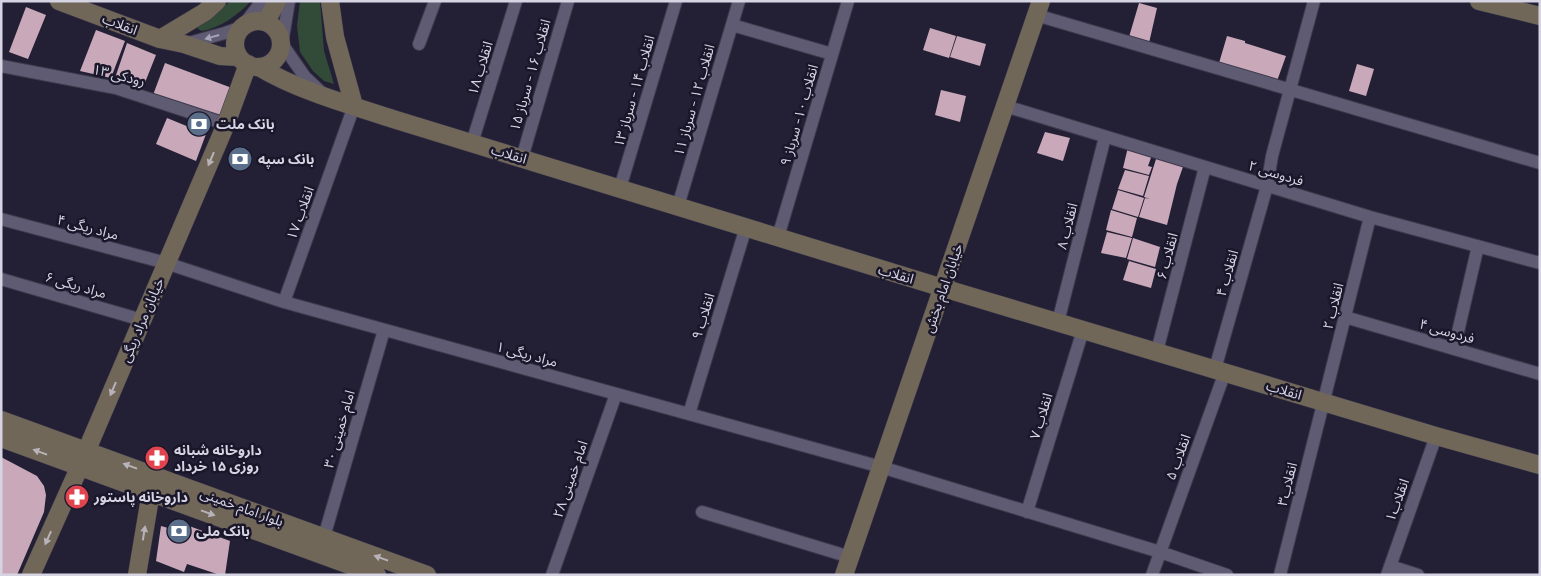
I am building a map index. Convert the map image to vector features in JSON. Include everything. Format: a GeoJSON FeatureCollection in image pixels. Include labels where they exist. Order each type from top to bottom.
{"type":"FeatureCollection","features":[{"type":"Feature","properties":{"kind":"street","name":"انقلاب"},"geometry":{"type":"LineString","coordinates":[[59,1],[160,39],[249,63],[276,77],[354,106],[472,143],[943,288],[1436,436],[1540,465]]}},
{"type":"Feature","properties":{"kind":"street"},"geometry":{"type":"LineString","coordinates":[[160,39],[206,12],[217,1]]}},
{"type":"Feature","properties":{"kind":"street"},"geometry":{"type":"LineString","coordinates":[[262,1],[236,38],[236,51],[249,63],[272,62],[277,57],[282,44],[290,1]]}},
{"type":"Feature","properties":{"kind":"street"},"geometry":{"type":"LineString","coordinates":[[266,22],[277,1]]}},
{"type":"Feature","properties":{"kind":"street"},"geometry":{"type":"LineString","coordinates":[[330,1],[335,37],[354,106]]}},
{"type":"Feature","properties":{"kind":"street"},"geometry":{"type":"LineString","coordinates":[[420,44],[435,1]]}},
{"type":"Feature","properties":{"kind":"street","name":"انقلاب ۱۸"},"geometry":{"type":"LineString","coordinates":[[472,143],[516,1]]}},
{"type":"Feature","properties":{"kind":"street","name":"انقلاب ۱۶ - سرباز ۱۵"},"geometry":{"type":"LineString","coordinates":[[522,158],[568,1]]}},
{"type":"Feature","properties":{"kind":"street","name":"انقلاب ۱۴ - سرباز ۱۳"},"geometry":{"type":"LineString","coordinates":[[620,188],[676,1]]}},
{"type":"Feature","properties":{"kind":"street","name":"انقلاب ۱۲ - سرباز ۱۱"},"geometry":{"type":"LineString","coordinates":[[678,206],[738,1]]}},
{"type":"Feature","properties":{"kind":"street","name":"انقلاب ۱۰- سرباز ۹"},"geometry":{"type":"LineString","coordinates":[[778,237],[848,1]]}},
{"type":"Feature","properties":{"kind":"street","name":"انقلاب ۴"},"geometry":{"type":"LineString","coordinates":[[1220,370],[1267,186],[1272,156],[1314,1]]}},
{"type":"Feature","properties":{"kind":"street"},"geometry":{"type":"LineString","coordinates":[[1479,1],[1540,16]]}},
{"type":"Feature","properties":{"kind":"street"},"geometry":{"type":"LineString","coordinates":[[1038,8],[1290,90],[1540,163]]}},
{"type":"Feature","properties":{"kind":"street","name":"خیابان امام بخش"},"geometry":{"type":"LineString","coordinates":[[844,575],[1038,8]]}},
{"type":"Feature","properties":{"kind":"street"},"geometry":{"type":"LineString","coordinates":[[184,44],[225,33],[254,21],[266,22],[278,30],[282,44],[305,77],[325,96]]}},
{"type":"Feature","properties":{"kind":"street"},"geometry":{"type":"LineString","coordinates":[[732,25],[832,54]]}},
{"type":"Feature","properties":{"kind":"street","name":"خیابان مراد ریگی"},"geometry":{"type":"LineString","coordinates":[[31,575],[226,124],[249,63]]}},
{"type":"Feature","properties":{"kind":"street","name":"رودکی ۱۳"},"geometry":{"type":"LineString","coordinates":[[1,66],[116,88],[226,124]]}},
{"type":"Feature","properties":{"kind":"street","name":"انقلاب ۱۷"},"geometry":{"type":"LineString","coordinates":[[284,302],[354,106]]}},
{"type":"Feature","properties":{"kind":"street","name":"فردوسی ۲"},"geometry":{"type":"LineString","coordinates":[[1005,106],[1370,217],[1540,263]]}},
{"type":"Feature","properties":{"kind":"street","name":"انقلاب ۸"},"geometry":{"type":"LineString","coordinates":[[1058,322],[1105,137]]}},
{"type":"Feature","properties":{"kind":"street","name":"انقلاب ۶"},"geometry":{"type":"LineString","coordinates":[[1157,352],[1206,167]]}},
{"type":"Feature","properties":{"kind":"street","name":"انقلاب ۲"},"geometry":{"type":"LineString","coordinates":[[1324,401],[1370,217]]}},
{"type":"Feature","properties":{"kind":"street","name":"مراد ریگی ۴"},"geometry":{"type":"LineString","coordinates":[[1,220],[166,263]]}},
{"type":"Feature","properties":{"kind":"street","name":"انقلاب ۹"},"geometry":{"type":"LineString","coordinates":[[689,414],[746,227]]}},
{"type":"Feature","properties":{"kind":"street"},"geometry":{"type":"LineString","coordinates":[[1454,349],[1478,246]]}},
{"type":"Feature","properties":{"kind":"street","name":"مراد ریگی ۱"},"geometry":{"type":"LineString","coordinates":[[166,263],[284,302],[881,467],[1160,552],[1227,575]]}},
{"type":"Feature","properties":{"kind":"street","name":"مراد ریگی ۶"},"geometry":{"type":"LineString","coordinates":[[1,279],[142,320]]}},
{"type":"Feature","properties":{"kind":"street","name":"فردوسی ۴"},"geometry":{"type":"LineString","coordinates":[[1345,318],[1540,374]]}},
{"type":"Feature","properties":{"kind":"street","name":"امام خمینی ۳۰"},"geometry":{"type":"LineString","coordinates":[[324,537],[384,330]]}},
{"type":"Feature","properties":{"kind":"street","name":"انقلاب ۷"},"geometry":{"type":"LineString","coordinates":[[1027,512],[1083,330]]}},
{"type":"Feature","properties":{"kind":"street","name":"انقلاب ۵"},"geometry":{"type":"LineString","coordinates":[[1152,575],[1220,370]]}},
{"type":"Feature","properties":{"kind":"street","name":"امام خمینی ۲۸"},"geometry":{"type":"LineString","coordinates":[[552,575],[616,394]]}},
{"type":"Feature","properties":{"kind":"street","name":"انقلاب۳"},"geometry":{"type":"LineString","coordinates":[[1280,575],[1324,401]]}},
{"type":"Feature","properties":{"kind":"street","name":"بلوار امام خمینی"},"geometry":{"type":"LineString","coordinates":[[1,420],[151,492],[377,575]]}},
{"type":"Feature","properties":{"kind":"street","name":"انقلاب۱"},"geometry":{"type":"LineString","coordinates":[[1388,571],[1436,436]]}},
{"type":"Feature","properties":{"kind":"street","name":"بلوار امام خمینی"},"geometry":{"type":"LineString","coordinates":[[1,438],[83,458],[324,537],[427,575]]}},
{"type":"Feature","properties":{"kind":"street"},"geometry":{"type":"LineString","coordinates":[[137,575],[151,492]]}},
{"type":"Feature","properties":{"kind":"street"},"geometry":{"type":"LineString","coordinates":[[702,512],[850,557]]}},
{"type":"Feature","properties":{"kind":"street"},"geometry":{"type":"LineString","coordinates":[[1388,571],[1418,575]]}},
{"type":"Feature","properties":{"kind":"green space"},"geometry":{"type":"Polygon","coordinates":[[[231,1],[251,1],[235,16],[222,24],[202,31],[198,29],[198,25],[231,1]]]}},
{"type":"Feature","properties":{"kind":"green space"},"geometry":{"type":"Polygon","coordinates":[[[300,1],[320,1],[324,51],[334,84],[324,81],[313,71],[300,52],[297,26],[300,1]]]}},
{"type":"Feature","properties":{"kind":"building"},"geometry":{"type":"Polygon","coordinates":[[[1139,3],[1157,8],[1149,43],[1129,37],[1139,3]]]}},
{"type":"Feature","properties":{"kind":"building"},"geometry":{"type":"Polygon","coordinates":[[[26,7],[46,15],[28,59],[9,52],[26,7]]]}},
{"type":"Feature","properties":{"kind":"building"},"geometry":{"type":"Polygon","coordinates":[[[930,28],[956,36],[949,58],[923,50],[930,28]]]}},
{"type":"Feature","properties":{"kind":"building"},"geometry":{"type":"Polygon","coordinates":[[[96,30],[125,41],[111,78],[80,71],[96,30]]]}},
{"type":"Feature","properties":{"kind":"building"},"geometry":{"type":"Polygon","coordinates":[[[957,36],[986,44],[980,66],[950,57],[957,36]]]}},
{"type":"Feature","properties":{"kind":"building"},"geometry":{"type":"Polygon","coordinates":[[[1227,36],[1286,56],[1277,81],[1219,63],[1227,36]]]}},
{"type":"Feature","properties":{"kind":"building"},"geometry":{"type":"Polygon","coordinates":[[[127,43],[156,55],[144,85],[115,78],[127,43]]]}},
{"type":"Feature","properties":{"kind":"building"},"geometry":{"type":"Polygon","coordinates":[[[165,63],[232,88],[219,120],[153,95],[165,63]]]}},
{"type":"Feature","properties":{"kind":"building"},"geometry":{"type":"Polygon","coordinates":[[[1357,64],[1374,69],[1366,96],[1349,91],[1357,64]]]}},
{"type":"Feature","properties":{"kind":"building"},"geometry":{"type":"Polygon","coordinates":[[[941,90],[966,96],[960,122],[935,115],[941,90]]]}},
{"type":"Feature","properties":{"kind":"building"},"geometry":{"type":"Polygon","coordinates":[[[167,118],[206,134],[196,161],[156,144],[167,118]]]}},
{"type":"Feature","properties":{"kind":"building"},"geometry":{"type":"Polygon","coordinates":[[[1045,132],[1070,138],[1063,161],[1037,153],[1045,132]]]}},
{"type":"Feature","properties":{"kind":"building"},"geometry":{"type":"Polygon","coordinates":[[[1128,147],[1152,155],[1148,166],[1152,167],[1149,175],[1123,168],[1128,147]]]}},
{"type":"Feature","properties":{"kind":"building"},"geometry":{"type":"Polygon","coordinates":[[[1157,156],[1184,164],[1167,225],[1139,217],[1145,198],[1150,199],[1144,197],[1157,156]]]}},
{"type":"Feature","properties":{"kind":"building"},"geometry":{"type":"Polygon","coordinates":[[[1125,170],[1149,176],[1143,196],[1118,189],[1125,170]]]}},
{"type":"Feature","properties":{"kind":"building"},"geometry":{"type":"Polygon","coordinates":[[[1118,190],[1144,198],[1138,217],[1112,209],[1118,190]]]}},
{"type":"Feature","properties":{"kind":"building"},"geometry":{"type":"Polygon","coordinates":[[[1111,210],[1137,218],[1132,237],[1106,230],[1111,210]]]}},
{"type":"Feature","properties":{"kind":"building"},"geometry":{"type":"Polygon","coordinates":[[[1107,232],[1132,238],[1126,258],[1101,253],[1107,232]]]}},
{"type":"Feature","properties":{"kind":"building"},"geometry":{"type":"Polygon","coordinates":[[[1133,238],[1160,247],[1155,267],[1127,259],[1133,238]]]}},
{"type":"Feature","properties":{"kind":"building"},"geometry":{"type":"Polygon","coordinates":[[[1129,261],[1156,269],[1151,288],[1123,280],[1129,261]]]}},
{"type":"Feature","properties":{"kind":"building"},"geometry":{"type":"Polygon","coordinates":[[[1,457],[37,476],[44,486],[46,495],[44,512],[17,575],[1,575],[1,457]]]}},
{"type":"Feature","properties":{"kind":"building"},"geometry":{"type":"Polygon","coordinates":[[[181,523],[230,541],[225,575],[187,564],[184,572],[156,561],[161,526],[179,531],[181,523]]]}},
{"type":"Feature","properties":{"kind":"place","name":"بانک ملت"},"geometry":{"type":"Point","coordinates":[199,124]}},
{"type":"Feature","properties":{"kind":"place","name":"بانک سپه"},"geometry":{"type":"Point","coordinates":[240,159]}},
{"type":"Feature","properties":{"kind":"place","name":"داروخانه شبانه روزی ۱۵ خرداد"},"geometry":{"type":"Point","coordinates":[157,458]}},
{"type":"Feature","properties":{"kind":"place","name":"داروخانه پاستور"},"geometry":{"type":"Point","coordinates":[77,497]}},
{"type":"Feature","properties":{"kind":"place","name":"بانک ملی"},"geometry":{"type":"Point","coordinates":[179,531]}}]}
